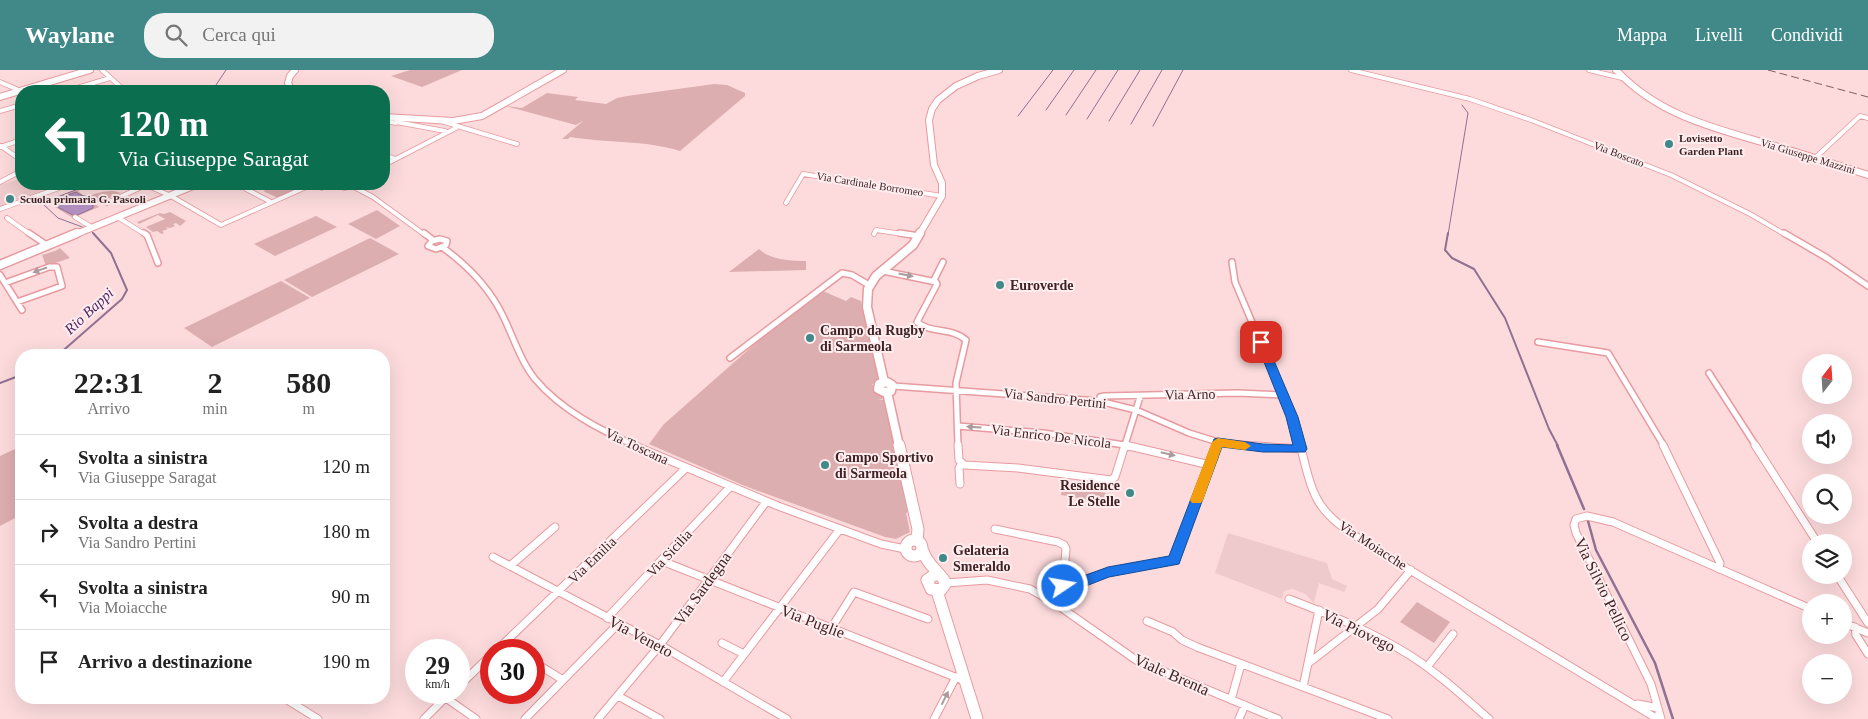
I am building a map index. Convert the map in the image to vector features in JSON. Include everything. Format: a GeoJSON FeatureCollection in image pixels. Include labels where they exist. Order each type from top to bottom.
{"type":"FeatureCollection","features":[{"type":"Feature","properties":{"kind":"street"},"geometry":{"type":"LineString","coordinates":[[37,85],[88,70]]}},
{"type":"Feature","properties":{"kind":"street"},"geometry":{"type":"LineString","coordinates":[[102,70],[118,85]]}},
{"type":"Feature","properties":{"kind":"street"},"geometry":{"type":"LineString","coordinates":[[289,85],[290,76],[295,70]]}},
{"type":"Feature","properties":{"kind":"street"},"geometry":{"type":"LineString","coordinates":[[390,119],[441,120],[467,119],[482,116],[523,90],[564,70]]}},
{"type":"Feature","properties":{"kind":"street","name":"Via Cardinale Borromeo"},"geometry":{"type":"LineString","coordinates":[[869,285],[883,270],[908,251],[942,196],[942,183],[934,165],[929,123],[932,110],[945,94],[962,83],[999,70]]}},
{"type":"Feature","properties":{"kind":"street","name":"Via Boscato"},"geometry":{"type":"LineString","coordinates":[[1351,70],[1470,98],[1671,174],[1750,214],[1827,258],[1868,286]]}},
{"type":"Feature","properties":{"kind":"street"},"geometry":{"type":"LineString","coordinates":[[1589,70],[1622,78]]}},
{"type":"Feature","properties":{"kind":"street","name":"Via Giuseppe Mazzini"},"geometry":{"type":"LineString","coordinates":[[1616,70],[1622,78],[1644,96],[1672,111],[1708,125],[1868,175]]}},
{"type":"Feature","properties":{"kind":"street"},"geometry":{"type":"LineString","coordinates":[[87,85],[110,78]]}},
{"type":"Feature","properties":{"kind":"street"},"geometry":{"type":"LineString","coordinates":[[0,82],[15,88]]}},
{"type":"Feature","properties":{"kind":"street"},"geometry":{"type":"LineString","coordinates":[[0,96],[15,92]]}},
{"type":"Feature","properties":{"kind":"street"},"geometry":{"type":"LineString","coordinates":[[0,111],[15,107]]}},
{"type":"Feature","properties":{"kind":"street"},"geometry":{"type":"LineString","coordinates":[[1815,158],[1860,116],[1868,118]]}},
{"type":"Feature","properties":{"kind":"street"},"geometry":{"type":"LineString","coordinates":[[441,120],[518,144]]}},
{"type":"Feature","properties":{"kind":"street"},"geometry":{"type":"LineString","coordinates":[[390,121],[445,131]]}},
{"type":"Feature","properties":{"kind":"street"},"geometry":{"type":"LineString","coordinates":[[390,162],[456,128]]}},
{"type":"Feature","properties":{"kind":"street"},"geometry":{"type":"LineString","coordinates":[[1,145],[15,142]]}},
{"type":"Feature","properties":{"kind":"street"},"geometry":{"type":"LineString","coordinates":[[1,145],[15,156]]}},
{"type":"Feature","properties":{"kind":"street"},"geometry":{"type":"LineString","coordinates":[[390,157],[395,159]]}},
{"type":"Feature","properties":{"kind":"street"},"geometry":{"type":"LineString","coordinates":[[0,182],[15,174]]}},
{"type":"Feature","properties":{"kind":"street","name":"Via Cardinale Borromeo"},"geometry":{"type":"LineString","coordinates":[[786,203],[800,175],[803,174],[942,196]]}},
{"type":"Feature","properties":{"kind":"street"},"geometry":{"type":"LineString","coordinates":[[0,209],[53,190]]}},
{"type":"Feature","properties":{"kind":"street"},"geometry":{"type":"LineString","coordinates":[[107,203],[133,190]]}},
{"type":"Feature","properties":{"kind":"street"},"geometry":{"type":"LineString","coordinates":[[158,190],[221,225],[299,190]]}},
{"type":"Feature","properties":{"kind":"street"},"geometry":{"type":"LineString","coordinates":[[0,265],[184,190]]}},
{"type":"Feature","properties":{"kind":"street"},"geometry":{"type":"LineString","coordinates":[[248,190],[271,202]]}},
{"type":"Feature","properties":{"kind":"street","name":"Via Toscana"},"geometry":{"type":"LineString","coordinates":[[362,190],[433,240],[445,240],[447,242],[442,247],[430,248],[428,244],[433,240]]}},
{"type":"Feature","properties":{"kind":"street"},"geometry":{"type":"LineString","coordinates":[[75,217],[90,230]]}},
{"type":"Feature","properties":{"kind":"street"},"geometry":{"type":"LineString","coordinates":[[7,218],[48,246]]}},
{"type":"Feature","properties":{"kind":"street"},"geometry":{"type":"LineString","coordinates":[[119,218],[147,235],[158,263]]}},
{"type":"Feature","properties":{"kind":"street"},"geometry":{"type":"LineString","coordinates":[[874,234],[876,230],[919,236]]}},
{"type":"Feature","properties":{"kind":"street","name":"Via Toscana"},"geometry":{"type":"LineString","coordinates":[[442,247],[471,269],[494,298],[514,346],[540,384],[559,402],[589,423],[622,442],[729,488],[908,552]]}},
{"type":"Feature","properties":{"kind":"street"},"geometry":{"type":"LineString","coordinates":[[934,280],[943,262]]}},
{"type":"Feature","properties":{"kind":"street","name":"Via Moiacche"},"geometry":{"type":"LineString","coordinates":[[1232,262],[1236,282],[1292,417],[1316,497],[1328,514],[1363,541],[1410,570],[1656,718],[1661,719]]}},
{"type":"Feature","properties":{"kind":"street"},"geometry":{"type":"LineString","coordinates":[[4,283],[49,268],[57,268],[62,286],[17,302]]}},
{"type":"Feature","properties":{"kind":"street"},"geometry":{"type":"LineString","coordinates":[[883,270],[934,280]]}},
{"type":"Feature","properties":{"kind":"street"},"geometry":{"type":"LineString","coordinates":[[730,358],[842,273],[852,275],[869,285],[866,295],[867,307],[888,387],[918,529],[917,541]]}},
{"type":"Feature","properties":{"kind":"street"},"geometry":{"type":"LineString","coordinates":[[0,275],[22,310]]}},
{"type":"Feature","properties":{"kind":"street"},"geometry":{"type":"LineString","coordinates":[[934,280],[937,284],[917,322],[918,325],[961,335],[966,340],[956,390],[959,460],[964,465],[1018,468],[1112,480],[1116,477],[1125,445],[1166,453],[1210,465]]}},
{"type":"Feature","properties":{"kind":"street"},"geometry":{"type":"LineString","coordinates":[[1538,342],[1608,354],[1612,358],[1660,440],[1720,563],[1719,569]]}},
{"type":"Feature","properties":{"kind":"street"},"geometry":{"type":"LineString","coordinates":[[1708,373],[1812,534]]}},
{"type":"Feature","properties":{"kind":"street","name":"Via Sandro Pertini"},"geometry":{"type":"LineString","coordinates":[[888,387],[956,390],[1099,401],[1136,410],[1189,433],[1218,442],[1263,448],[1301,449]]}},
{"type":"Feature","properties":{"kind":"street","name":"Via Arno"},"geometry":{"type":"LineString","coordinates":[[1099,401],[1100,397],[1104,396],[1141,394],[1283,395]]}},
{"type":"Feature","properties":{"kind":"street","name":"Via Enrico De Nicola"},"geometry":{"type":"LineString","coordinates":[[958,426],[1043,432],[1125,445],[1140,397]]}},
{"type":"Feature","properties":{"kind":"street"},"geometry":{"type":"LineString","coordinates":[[1048,599],[1063,588],[1108,572],[1174,560],[1218,442]]}},
{"type":"Feature","properties":{"kind":"street"},"geometry":{"type":"LineString","coordinates":[[960,484],[959,468],[962,463]]}},
{"type":"Feature","properties":{"kind":"street","name":"Via Emilia"},"geometry":{"type":"LineString","coordinates":[[509,639],[685,469]]}},
{"type":"Feature","properties":{"kind":"street","name":"Via Sicilia"},"geometry":{"type":"LineString","coordinates":[[607,618],[729,488]]}},
{"type":"Feature","properties":{"kind":"street","name":"Via Sardegna"},"geometry":{"type":"LineString","coordinates":[[598,719],[660,645],[707,579],[766,502]]}},
{"type":"Feature","properties":{"kind":"street","name":"Via Silvio Pellico"},"geometry":{"type":"LineString","coordinates":[[1661,719],[1651,684],[1576,533],[1574,525],[1576,519],[1587,516],[1613,522],[1802,605]]}},
{"type":"Feature","properties":{"kind":"street"},"geometry":{"type":"LineString","coordinates":[[510,566],[555,527]]}},
{"type":"Feature","properties":{"kind":"street"},"geometry":{"type":"LineString","coordinates":[[722,682],[840,529]]}},
{"type":"Feature","properties":{"kind":"street"},"geometry":{"type":"LineString","coordinates":[[995,529],[1058,542],[1064,545],[1066,549],[1064,597],[1056,604]]}},
{"type":"Feature","properties":{"kind":"street"},"geometry":{"type":"LineString","coordinates":[[917,541],[923,545],[923,551],[928,565],[943,579],[944,588],[937,591],[929,588],[924,567],[908,552],[908,542],[917,541]]}},
{"type":"Feature","properties":{"kind":"street"},"geometry":{"type":"LineString","coordinates":[[908,552],[920,554],[923,551]]}},
{"type":"Feature","properties":{"kind":"street","name":"Via Veneto"},"geometry":{"type":"LineString","coordinates":[[493,557],[660,645],[787,719]]}},
{"type":"Feature","properties":{"kind":"street","name":"Via Puglie"},"geometry":{"type":"LineString","coordinates":[[662,561],[960,679]]}},
{"type":"Feature","properties":{"kind":"street"},"geometry":{"type":"LineString","coordinates":[[1310,662],[1378,609],[1410,570]]}},
{"type":"Feature","properties":{"kind":"street"},"geometry":{"type":"LineString","coordinates":[[927,580],[934,575],[943,579]]}},
{"type":"Feature","properties":{"kind":"street","name":"Viale Brenta"},"geometry":{"type":"LineString","coordinates":[[943,579],[987,580],[1030,588],[1136,660],[1278,719]]}},
{"type":"Feature","properties":{"kind":"street"},"geometry":{"type":"LineString","coordinates":[[1844,584],[1868,623]]}},
{"type":"Feature","properties":{"kind":"street"},"geometry":{"type":"LineString","coordinates":[[937,591],[960,679],[977,719]]}},
{"type":"Feature","properties":{"kind":"street"},"geometry":{"type":"LineString","coordinates":[[832,628],[854,592],[928,619]]}},
{"type":"Feature","properties":{"kind":"street","name":"Via Piovego"},"geometry":{"type":"LineString","coordinates":[[1289,599],[1357,626],[1427,667],[1489,719]]}},
{"type":"Feature","properties":{"kind":"street"},"geometry":{"type":"LineString","coordinates":[[1304,687],[1320,610]]}},
{"type":"Feature","properties":{"kind":"street"},"geometry":{"type":"LineString","coordinates":[[1147,622],[1173,632],[1182,640],[1383,718]]}},
{"type":"Feature","properties":{"kind":"street"},"geometry":{"type":"LineString","coordinates":[[525,719],[618,624]]}},
{"type":"Feature","properties":{"kind":"street"},"geometry":{"type":"LineString","coordinates":[[1852,626],[1868,633]]}},
{"type":"Feature","properties":{"kind":"street"},"geometry":{"type":"LineString","coordinates":[[1855,627],[1856,635],[1868,654]]}},
{"type":"Feature","properties":{"kind":"street"},"geometry":{"type":"LineString","coordinates":[[1427,667],[1453,634]]}},
{"type":"Feature","properties":{"kind":"street"},"geometry":{"type":"LineString","coordinates":[[722,643],[744,654]]}},
{"type":"Feature","properties":{"kind":"street"},"geometry":{"type":"LineString","coordinates":[[1231,700],[1241,664]]}},
{"type":"Feature","properties":{"kind":"street"},"geometry":{"type":"LineString","coordinates":[[470,676],[480,666]]}},
{"type":"Feature","properties":{"kind":"street"},"geometry":{"type":"LineString","coordinates":[[545,669],[563,680]]}},
{"type":"Feature","properties":{"kind":"street"},"geometry":{"type":"LineString","coordinates":[[934,719],[960,679]]}},
{"type":"Feature","properties":{"kind":"street"},"geometry":{"type":"LineString","coordinates":[[618,696],[660,719]]}},
{"type":"Feature","properties":{"kind":"street","name":"Via Moiacche"},"geometry":{"type":"LineString","coordinates":[[1626,700],[1658,708]]}},
{"type":"Feature","properties":{"kind":"street"},"geometry":{"type":"LineString","coordinates":[[294,704],[318,719]]}},
{"type":"Feature","properties":{"kind":"street"},"geometry":{"type":"LineString","coordinates":[[424,719],[440,704]]}},
{"type":"Feature","properties":{"kind":"street"},"geometry":{"type":"LineString","coordinates":[[459,704],[476,719]]}},
{"type":"Feature","properties":{"kind":"street"},"geometry":{"type":"LineString","coordinates":[[1239,719],[1244,705]]}},
{"type":"Feature","properties":{"kind":"shaded area"},"geometry":{"type":"Polygon","coordinates":[[[410,70],[462,70],[422,87],[391,76],[410,70]]]}},
{"type":"Feature","properties":{"kind":"shaded area"},"geometry":{"type":"Polygon","coordinates":[[[714,84],[727,85],[745,93],[745,96],[680,151],[639,143],[570,137],[562,139],[584,120],[576,125],[505,106],[522,108],[547,93],[578,97],[575,100],[606,104],[617,98],[627,96],[714,84]]]}},
{"type":"Feature","properties":{"kind":"shaded area","name":"Scuola primaria G. Pascoli"},"geometry":{"type":"Polygon","coordinates":[[[15,180],[15,190],[41,191],[0,206],[0,185],[15,180]]]}},
{"type":"Feature","properties":{"kind":"shaded area"},"geometry":{"type":"Polygon","coordinates":[[[76,190],[81,190],[78,191],[85,197],[108,191],[121,193],[97,203],[96,205],[99,207],[73,218],[55,207],[53,198],[76,190]],[[75,192],[58,204],[66,212],[98,202],[84,198],[75,192]]]}},
{"type":"Feature","properties":{"kind":"shaded area"},"geometry":{"type":"Polygon","coordinates":[[[265,190],[293,190],[278,198],[263,191],[265,190]]]}},
{"type":"Feature","properties":{"kind":"shaded area"},"geometry":{"type":"Polygon","coordinates":[[[76,192],[83,196],[100,199],[93,204],[93,208],[75,216],[59,208],[60,198],[76,192]]]}},
{"type":"Feature","properties":{"kind":"shaded area"},"geometry":{"type":"Polygon","coordinates":[[[377,210],[400,226],[376,239],[348,224],[377,210]]]}},
{"type":"Feature","properties":{"kind":"shaded area"},"geometry":{"type":"Polygon","coordinates":[[[170,212],[186,221],[180,226],[176,223],[173,224],[175,226],[170,228],[165,227],[168,229],[162,231],[164,233],[162,234],[157,231],[153,232],[146,227],[165,219],[158,215],[139,224],[137,222],[160,213],[170,212]]]}},
{"type":"Feature","properties":{"kind":"shaded area"},"geometry":{"type":"Polygon","coordinates":[[[316,216],[337,227],[275,256],[254,244],[316,216]]]}},
{"type":"Feature","properties":{"kind":"shaded area"},"geometry":{"type":"Polygon","coordinates":[[[370,238],[399,254],[312,297],[284,280],[370,238]]]}},
{"type":"Feature","properties":{"kind":"shaded area"},"geometry":{"type":"Polygon","coordinates":[[[60,248],[70,258],[46,266],[42,255],[60,248]]]}},
{"type":"Feature","properties":{"kind":"shaded area"},"geometry":{"type":"Polygon","coordinates":[[[759,249],[775,258],[806,261],[806,270],[729,272],[759,249]]]}},
{"type":"Feature","properties":{"kind":"shaded area"},"geometry":{"type":"Polygon","coordinates":[[[281,281],[310,298],[212,347],[184,328],[281,281]]]}},
{"type":"Feature","properties":{"kind":"shaded area"},"geometry":{"type":"Polygon","coordinates":[[[823,291],[846,301],[851,297],[861,301],[878,378],[872,385],[874,385],[874,392],[882,396],[883,399],[878,400],[884,400],[909,512],[906,513],[910,532],[896,539],[885,537],[745,486],[649,444],[664,424],[756,343],[823,291]]]}},
{"type":"Feature","properties":{"kind":"shaded area"},"geometry":{"type":"Polygon","coordinates":[[[15,449],[15,518],[0,526],[0,456],[15,449]]]}},
{"type":"Feature","properties":{"kind":"shaded area"},"geometry":{"type":"Polygon","coordinates":[[[1063,485],[1106,493],[1103,502],[1061,495],[1063,485]]]}},
{"type":"Feature","properties":{"kind":"shaded area"},"geometry":{"type":"Polygon","coordinates":[[[1228,533],[1327,563],[1332,579],[1347,586],[1344,592],[1319,583],[1314,603],[1305,594],[1293,589],[1284,591],[1282,599],[1215,573],[1228,533]]]}},
{"type":"Feature","properties":{"kind":"shaded area"},"geometry":{"type":"Polygon","coordinates":[[[1417,602],[1450,622],[1434,643],[1400,622],[1417,602]]]}},
{"type":"Feature","properties":{"kind":"waterway","name":"Rio Bappi"},"geometry":{"type":"LineString","coordinates":[[216,85],[226,70]]}},
{"type":"Feature","properties":{"kind":"waterway"},"geometry":{"type":"LineString","coordinates":[[1018,116],[1053,70]]}},
{"type":"Feature","properties":{"kind":"waterway"},"geometry":{"type":"LineString","coordinates":[[1046,110],[1074,70]]}},
{"type":"Feature","properties":{"kind":"waterway"},"geometry":{"type":"LineString","coordinates":[[1066,115],[1096,70]]}},
{"type":"Feature","properties":{"kind":"waterway"},"geometry":{"type":"LineString","coordinates":[[1087,119],[1118,70]]}},
{"type":"Feature","properties":{"kind":"waterway"},"geometry":{"type":"LineString","coordinates":[[1109,121],[1140,70]]}},
{"type":"Feature","properties":{"kind":"waterway"},"geometry":{"type":"LineString","coordinates":[[1131,124],[1162,70]]}},
{"type":"Feature","properties":{"kind":"waterway"},"geometry":{"type":"LineString","coordinates":[[1153,126],[1183,70]]}},
{"type":"Feature","properties":{"kind":"waterway"},"geometry":{"type":"LineString","coordinates":[[1448,235],[1468,113],[1462,105]]}},
{"type":"Feature","properties":{"kind":"waterway","name":"Rio Bappi"},"geometry":{"type":"LineString","coordinates":[[76,190],[42,203],[58,218],[85,228]]}},
{"type":"Feature","properties":{"kind":"waterway","name":"Rio Bappi"},"geometry":{"type":"LineString","coordinates":[[65,349],[122,299],[127,290],[111,253],[93,233]]}},
{"type":"Feature","properties":{"kind":"waterway"},"geometry":{"type":"LineString","coordinates":[[1448,233],[1445,250],[1452,258],[1474,269],[1505,318],[1549,429],[1558,446]]}},
{"type":"Feature","properties":{"kind":"waterway","name":"Rio Bappi"},"geometry":{"type":"LineString","coordinates":[[0,383],[15,377]]}},
{"type":"Feature","properties":{"kind":"waterway"},"geometry":{"type":"LineString","coordinates":[[1557,445],[1584,509]]}},
{"type":"Feature","properties":{"kind":"waterway"},"geometry":{"type":"LineString","coordinates":[[1588,521],[1596,550],[1655,663],[1673,719]]}},
{"type":"Feature","properties":{"kind":"railway"},"geometry":{"type":"LineString","coordinates":[[1768,70],[1868,97]]}},
{"type":"Feature","properties":{"kind":"slow traffic"},"geometry":{"type":"LineString","coordinates":[[1196,500],[1218,442],[1245,446]]}},
{"type":"Feature","properties":{"kind":"place","name":"Lovisetto Garden Plant"},"geometry":{"type":"Point","coordinates":[1669,144]}},
{"type":"Feature","properties":{"kind":"place","name":"Scuola primaria G. Pascoli"},"geometry":{"type":"Point","coordinates":[10,199]}},
{"type":"Feature","properties":{"kind":"place","name":"Euroverde"},"geometry":{"type":"Point","coordinates":[1000,285]}},
{"type":"Feature","properties":{"kind":"place","name":"Campo da Rugby di Sarmeola"},"geometry":{"type":"Point","coordinates":[810,338]}},
{"type":"Feature","properties":{"kind":"place","name":"Campo Sportivo di Sarmeola"},"geometry":{"type":"Point","coordinates":[825,465]}},
{"type":"Feature","properties":{"kind":"place","name":"Residence Le Stelle"},"geometry":{"type":"Point","coordinates":[1130,493]}},
{"type":"Feature","properties":{"kind":"place","name":"Gelateria Smeraldo"},"geometry":{"type":"Point","coordinates":[943,558]}},
{"type":"Feature","properties":{"kind":"route"},"geometry":{"type":"LineString","coordinates":[[1063,586],[1063,588],[1068,587],[1108,572],[1174,560],[1218,442],[1263,448],[1301,449],[1292,417],[1261,342]]}}]}
